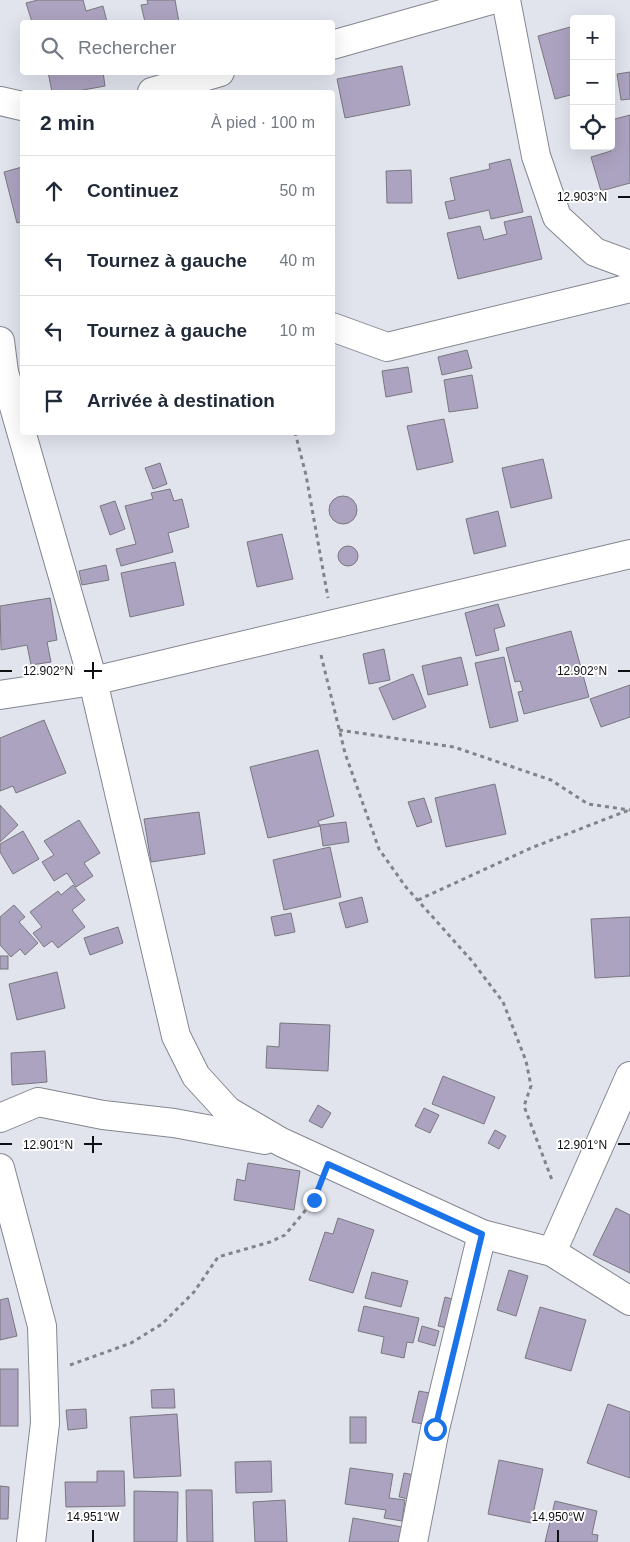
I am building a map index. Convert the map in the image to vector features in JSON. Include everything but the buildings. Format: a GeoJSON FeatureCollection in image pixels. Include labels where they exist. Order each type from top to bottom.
{"type":"FeatureCollection","features":[{"type":"Feature","properties":{"kind":"street"},"geometry":{"type":"LineString","coordinates":[[335,44],[491,0]]}},
{"type":"Feature","properties":{"kind":"street"},"geometry":{"type":"LineString","coordinates":[[506,0],[536,156],[558,217],[595,252],[630,265]]}},
{"type":"Feature","properties":{"kind":"street"},"geometry":{"type":"LineString","coordinates":[[159,90],[210,75]]}},
{"type":"Feature","properties":{"kind":"street"},"geometry":{"type":"LineString","coordinates":[[0,101],[20,106]]}},
{"type":"Feature","properties":{"kind":"street"},"geometry":{"type":"LineString","coordinates":[[335,328],[387,346],[630,288]]}},
{"type":"Feature","properties":{"kind":"street"},"geometry":{"type":"LineString","coordinates":[[0,341],[4,372],[20,428]]}},
{"type":"Feature","properties":{"kind":"street"},"geometry":{"type":"LineString","coordinates":[[22,435],[93,681],[176,1036],[196,1076],[228,1111],[280,1142],[482,1234],[552,1252],[630,1301]]}},
{"type":"Feature","properties":{"kind":"street"},"geometry":{"type":"LineString","coordinates":[[0,695],[93,681],[322,625],[630,554]]}},
{"type":"Feature","properties":{"kind":"street"},"geometry":{"type":"LineString","coordinates":[[552,1252],[630,1076]]}},
{"type":"Feature","properties":{"kind":"street"},"geometry":{"type":"LineString","coordinates":[[0,1118],[38,1102],[102,1115],[174,1123],[280,1142]]}},
{"type":"Feature","properties":{"kind":"street"},"geometry":{"type":"LineString","coordinates":[[0,1168],[42,1326],[45,1423],[32,1542]]}},
{"type":"Feature","properties":{"kind":"street"},"geometry":{"type":"LineString","coordinates":[[413,1542],[435,1429],[482,1234]]}},
{"type":"Feature","properties":{"kind":"path"},"geometry":{"type":"LineString","coordinates":[[296,435],[327,581],[322,625],[339,730],[345,753],[380,849],[418,900],[472,961],[503,1002],[526,1061],[532,1086],[524,1106],[568,1217]]}},
{"type":"Feature","properties":{"kind":"path"},"geometry":{"type":"LineString","coordinates":[[339,730],[454,747],[551,780],[588,804],[629,810]]}},
{"type":"Feature","properties":{"kind":"path"},"geometry":{"type":"LineString","coordinates":[[418,900],[532,848],[629,810]]}},
{"type":"Feature","properties":{"kind":"path"},"geometry":{"type":"LineString","coordinates":[[44,1392],[70,1364],[131,1343],[162,1324],[194,1292],[218,1257],[270,1242],[285,1235],[314,1200],[328,1164]]}},
{"type":"Feature","properties":{"kind":"route"},"geometry":{"type":"LineString","coordinates":[[314,1200],[328,1164],[482,1234],[435,1429]]}}]}
